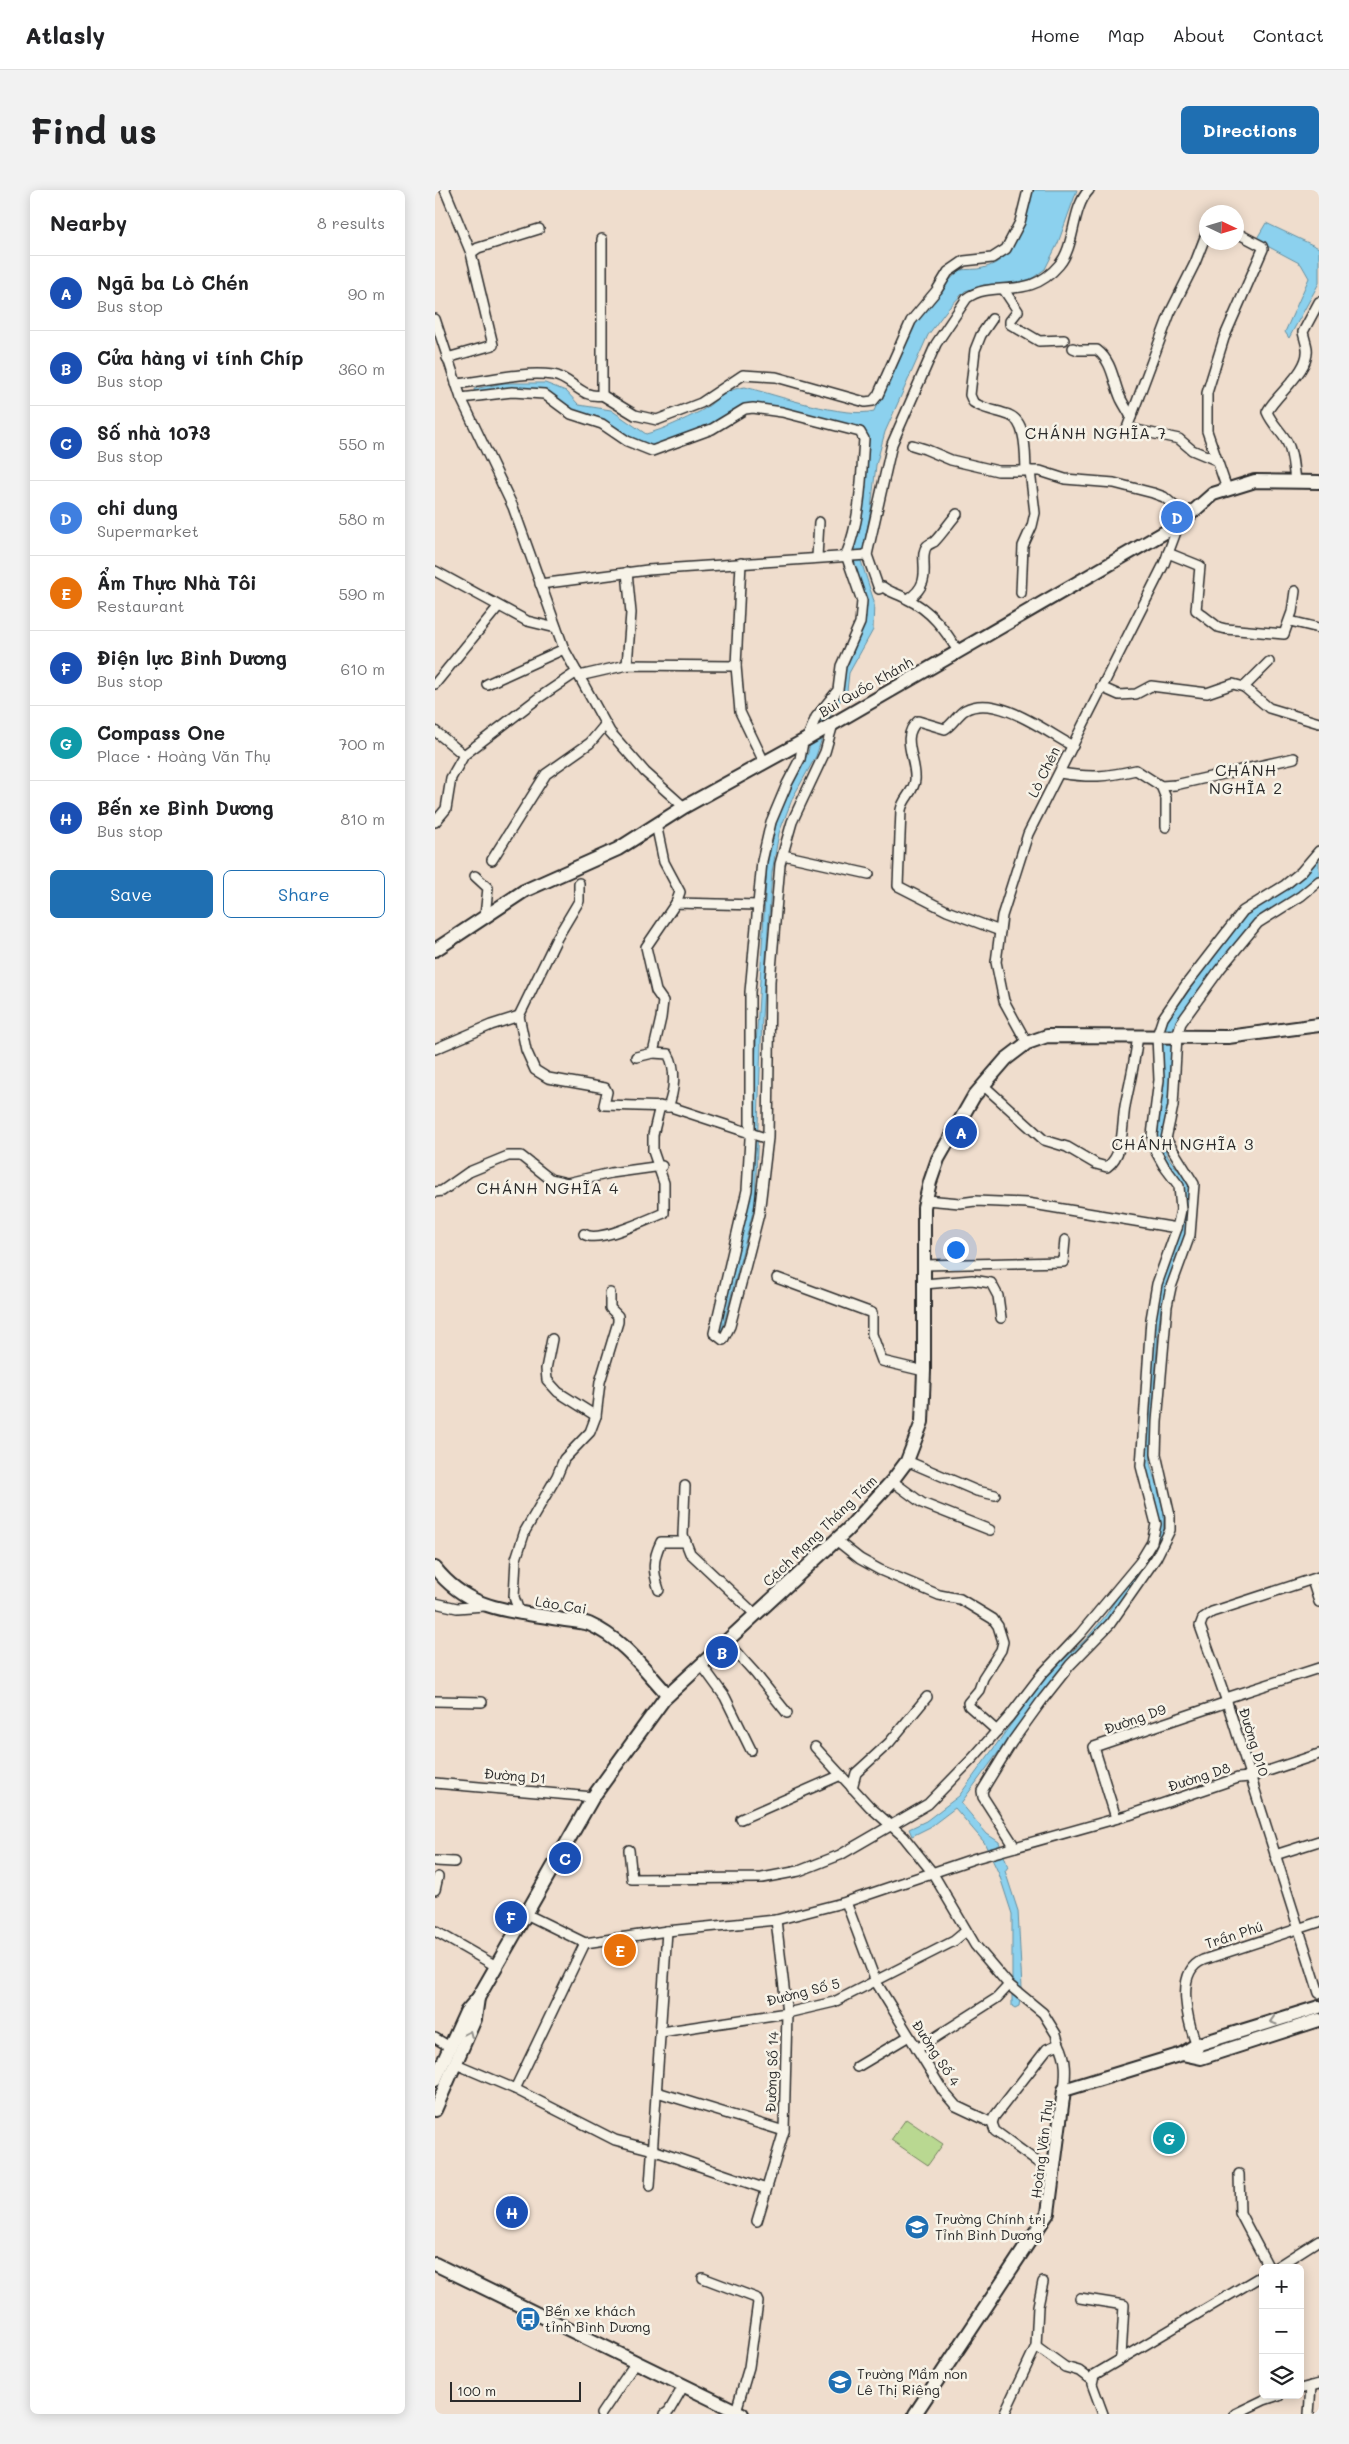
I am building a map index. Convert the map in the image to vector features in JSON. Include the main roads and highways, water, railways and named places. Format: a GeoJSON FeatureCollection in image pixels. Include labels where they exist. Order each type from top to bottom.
{"type":"FeatureCollection","features":[{"type":"Feature","properties":{"kind":"water"},"geometry":{"type":"Polygon","coordinates":[[[1033,190],[1077,190],[1058,243],[1045,269],[1026,283],[984,285],[965,291],[946,311],[928,335],[885,432],[876,465],[871,509],[861,561],[874,601],[873,630],[849,673],[847,691],[829,717],[816,756],[793,797],[779,833],[772,872],[762,1017],[755,1204],[721,1335],[719,1332],[746,1211],[767,865],[778,815],[808,753],[814,723],[828,706],[863,627],[867,604],[852,562],[853,547],[866,480],[866,435],[759,406],[653,446],[646,446],[574,412],[546,393],[475,394],[474,389],[504,383],[545,383],[566,391],[579,405],[611,410],[646,434],[660,430],[701,411],[731,390],[745,387],[829,409],[861,413],[874,411],[910,328],[934,295],[960,270],[983,268],[995,264],[1004,257],[1018,237],[1033,190]]]}},
{"type":"Feature","properties":{"kind":"water"},"geometry":{"type":"Polygon","coordinates":[[[1266,223],[1319,248],[1319,283],[1289,338],[1285,332],[1309,278],[1301,264],[1256,240],[1266,223]]]}},
{"type":"Feature","properties":{"kind":"water"},"geometry":{"type":"Polygon","coordinates":[[[1319,860],[1319,877],[1297,897],[1249,928],[1177,1028],[1171,1064],[1164,1147],[1168,1157],[1188,1183],[1191,1196],[1185,1243],[1162,1301],[1158,1331],[1150,1463],[1164,1511],[1163,1539],[1112,1620],[1051,1681],[961,1803],[987,1834],[999,1842],[1008,1867],[1005,1871],[1018,1911],[1022,1988],[1019,2006],[1015,2008],[1012,2006],[1012,1914],[999,1874],[984,1842],[955,1808],[930,1827],[912,1836],[909,1829],[926,1821],[959,1796],[1046,1676],[1087,1638],[1106,1615],[1157,1536],[1142,1464],[1155,1300],[1178,1240],[1184,1197],[1156,1147],[1163,1089],[1161,1055],[1164,1026],[1238,921],[1290,886],[1319,860]]]}},
{"type":"Feature","properties":{"kind":"place","name":"chi dung"},"geometry":{"type":"Point","coordinates":[1177,517]}},
{"type":"Feature","properties":{"kind":"place","name":"Ngã ba Lò Chén"},"geometry":{"type":"Point","coordinates":[961,1132]}},
{"type":"Feature","properties":{"kind":"place","name":"Cửa hàng vi tính Chíp"},"geometry":{"type":"Point","coordinates":[722,1652]}},
{"type":"Feature","properties":{"kind":"place","name":"Số nhà 1073"},"geometry":{"type":"Point","coordinates":[565,1858]}},
{"type":"Feature","properties":{"kind":"place","name":"Điện lực Bình Dương"},"geometry":{"type":"Point","coordinates":[511,1917]}},
{"type":"Feature","properties":{"kind":"place","name":"Ẩm Thực Nhà Tôi"},"geometry":{"type":"Point","coordinates":[620,1950]}},
{"type":"Feature","properties":{"kind":"place","name":"Compass One"},"geometry":{"type":"Point","coordinates":[1169,2138]}},
{"type":"Feature","properties":{"kind":"place","name":"Bến xe Bình Dương"},"geometry":{"type":"Point","coordinates":[512,2212]}},
{"type":"Feature","properties":{"kind":"place","name":"Trường Chính trị Tỉnh Bình Dương"},"geometry":{"type":"Point","coordinates":[917,2227]}},
{"type":"Feature","properties":{"kind":"place","name":"Bến xe khách tỉnh Bình Dương"},"geometry":{"type":"Point","coordinates":[528,2319]}},
{"type":"Feature","properties":{"kind":"place","name":"Trường Mầm non Lê Thị Riêng"},"geometry":{"type":"Point","coordinates":[840,2382]}},
{"type":"Feature","properties":{"kind":"district","name":"CHÁNH NGHĨA 7"},"geometry":{"type":"Point","coordinates":[1096,433]}},
{"type":"Feature","properties":{"kind":"district","name":"CHÁNH NGHĨA 2"},"geometry":{"type":"Point","coordinates":[1246,779]}},
{"type":"Feature","properties":{"kind":"district","name":"CHÁNH NGHĨA 3"},"geometry":{"type":"Point","coordinates":[1183,1144]}},
{"type":"Feature","properties":{"kind":"district","name":"CHÁNH NGHĨA 4"},"geometry":{"type":"Point","coordinates":[548,1188]}}]}
